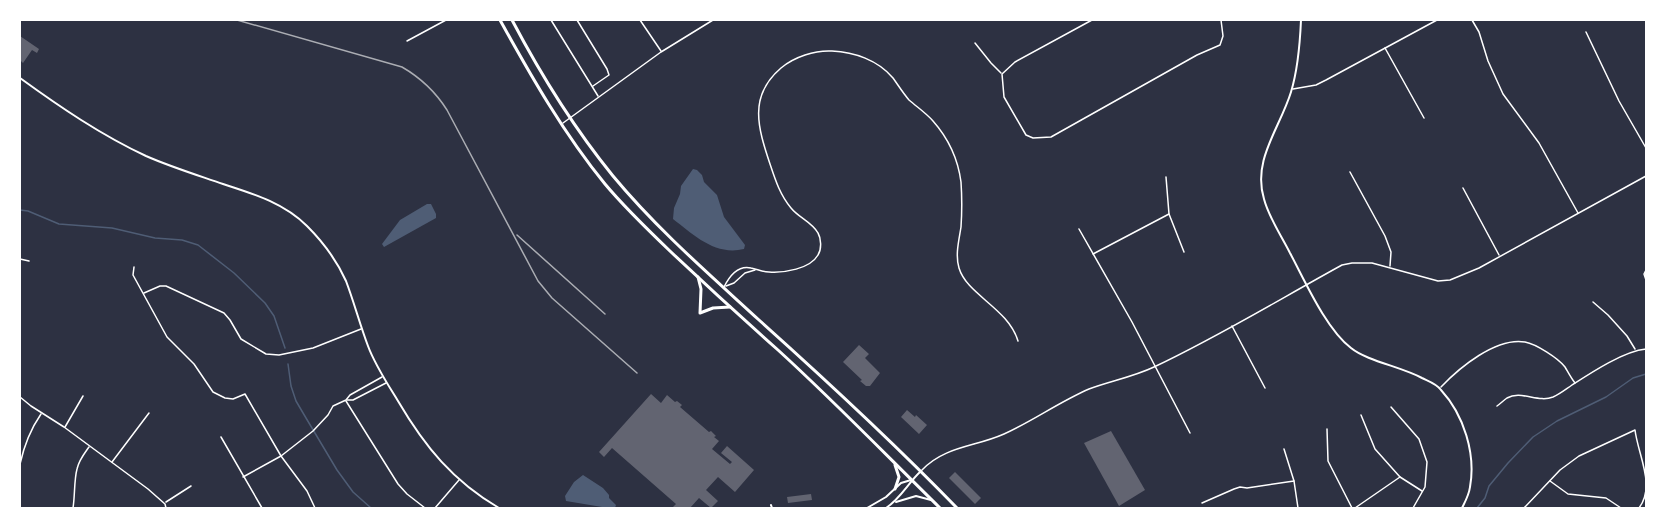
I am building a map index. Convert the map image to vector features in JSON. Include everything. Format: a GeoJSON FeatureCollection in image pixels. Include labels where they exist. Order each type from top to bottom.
{"type":"FeatureCollection","features":[{"type":"Feature","properties":{"kind":"main road"},"geometry":{"type":"LineString","coordinates":[[500,20],[562,123],[605,184],[639,221],[698,277],[834,401],[940,508]]}},
{"type":"Feature","properties":{"kind":"main road"},"geometry":{"type":"LineString","coordinates":[[512,20],[570,118],[596,155],[647,214],[921,471],[957,508]]}},
{"type":"Feature","properties":{"kind":"main road"},"geometry":{"type":"LineString","coordinates":[[698,277],[702,289],[700,313],[712,308],[731,307]]}},
{"type":"Feature","properties":{"kind":"main road"},"geometry":{"type":"LineString","coordinates":[[894,463],[899,477],[895,489]]}},
{"type":"Feature","properties":{"kind":"street"},"geometry":{"type":"LineString","coordinates":[[407,41],[446,20]]}},
{"type":"Feature","properties":{"kind":"street"},"geometry":{"type":"LineString","coordinates":[[551,20],[598,96]]}},
{"type":"Feature","properties":{"kind":"street"},"geometry":{"type":"LineString","coordinates":[[577,20],[608,69],[609,75],[592,87]]}},
{"type":"Feature","properties":{"kind":"street"},"geometry":{"type":"LineString","coordinates":[[640,20],[661,51]]}},
{"type":"Feature","properties":{"kind":"street"},"geometry":{"type":"LineString","coordinates":[[562,123],[661,51],[713,20]]}},
{"type":"Feature","properties":{"kind":"street"},"geometry":{"type":"LineString","coordinates":[[1002,74],[1015,62],[1092,20]]}},
{"type":"Feature","properties":{"kind":"street"},"geometry":{"type":"LineString","coordinates":[[975,43],[1002,74],[1004,97],[1026,135],[1033,138],[1051,137],[1197,55],[1220,45],[1223,36],[1221,20]]}},
{"type":"Feature","properties":{"kind":"street"},"geometry":{"type":"LineString","coordinates":[[1301,20],[1299,53],[1292,89],[1285,110],[1264,154],[1260,175],[1261,188],[1268,211],[1307,285],[1340,338],[1352,350],[1399,368],[1440,388],[1455,409],[1467,439],[1472,467],[1470,488],[1462,508]]}},
{"type":"Feature","properties":{"kind":"street"},"geometry":{"type":"LineString","coordinates":[[1292,89],[1316,85],[1437,20]]}},
{"type":"Feature","properties":{"kind":"street"},"geometry":{"type":"LineString","coordinates":[[1472,20],[1479,32],[1488,61],[1503,94],[1539,143],[1579,214]]}},
{"type":"Feature","properties":{"kind":"street"},"geometry":{"type":"LineString","coordinates":[[1586,32],[1619,101],[1647,148]]}},
{"type":"Feature","properties":{"kind":"street"},"geometry":{"type":"LineString","coordinates":[[1385,48],[1424,118]]}},
{"type":"Feature","properties":{"kind":"street"},"geometry":{"type":"LineString","coordinates":[[724,287],[729,276],[741,269],[749,267],[773,272],[800,267],[818,255],[820,247],[818,233],[792,210],[778,187],[760,136],[759,103],[765,87],[783,67],[801,57],[831,51],[852,54],[871,61],[888,72],[905,95],[932,120],[946,138],[956,159],[960,180],[962,205],[957,253],[959,268],[966,280],[1011,325],[1018,340]]}},
{"type":"Feature","properties":{"kind":"street"},"geometry":{"type":"LineString","coordinates":[[20,78],[98,130],[136,151],[168,165],[258,195],[290,212],[304,223],[327,248],[345,280],[369,348],[383,377],[417,433],[433,454],[459,480],[499,508]]}},
{"type":"Feature","properties":{"kind":"street"},"geometry":{"type":"LineString","coordinates":[[1350,172],[1385,236],[1391,252],[1390,267]]}},
{"type":"Feature","properties":{"kind":"street"},"geometry":{"type":"LineString","coordinates":[[894,503],[911,480],[931,461],[942,455],[1003,435],[1089,389],[1154,367],[1342,265],[1362,262],[1438,280],[1450,280],[1479,268],[1647,176]]}},
{"type":"Feature","properties":{"kind":"street"},"geometry":{"type":"LineString","coordinates":[[1166,177],[1169,214],[1184,252]]}},
{"type":"Feature","properties":{"kind":"street"},"geometry":{"type":"LineString","coordinates":[[1463,188],[1499,256]]}},
{"type":"Feature","properties":{"kind":"street"},"geometry":{"type":"LineString","coordinates":[[1092,255],[1169,214]]}},
{"type":"Feature","properties":{"kind":"street"},"geometry":{"type":"LineString","coordinates":[[1079,229],[1132,322],[1190,433]]}},
{"type":"Feature","properties":{"kind":"street"},"geometry":{"type":"LineString","coordinates":[[20,259],[29,261]]}},
{"type":"Feature","properties":{"kind":"street"},"geometry":{"type":"LineString","coordinates":[[134,267],[133,274],[167,337],[194,364],[213,392],[233,399],[245,394],[281,456],[308,491],[315,508]]}},
{"type":"Feature","properties":{"kind":"street"},"geometry":{"type":"LineString","coordinates":[[724,287],[734,283],[745,273],[756,269]]}},
{"type":"Feature","properties":{"kind":"street"},"geometry":{"type":"LineString","coordinates":[[1647,270],[1644,274],[1647,280]]}},
{"type":"Feature","properties":{"kind":"street"},"geometry":{"type":"LineString","coordinates":[[143,294],[160,286],[166,286],[215,308],[230,320],[241,339],[266,354],[279,355],[313,348],[362,328]]}},
{"type":"Feature","properties":{"kind":"street"},"geometry":{"type":"LineString","coordinates":[[1593,302],[1627,336],[1636,350]]}},
{"type":"Feature","properties":{"kind":"street"},"geometry":{"type":"LineString","coordinates":[[1232,326],[1265,388]]}},
{"type":"Feature","properties":{"kind":"street"},"geometry":{"type":"LineString","coordinates":[[1440,388],[1456,371],[1470,361],[1499,345],[1510,342],[1527,342],[1545,351],[1564,366],[1575,383]]}},
{"type":"Feature","properties":{"kind":"street"},"geometry":{"type":"LineString","coordinates":[[1497,406],[1508,397],[1515,395],[1547,399],[1554,397],[1636,350],[1647,349]]}},
{"type":"Feature","properties":{"kind":"street"},"geometry":{"type":"LineString","coordinates":[[346,400],[350,395],[383,377]]}},
{"type":"Feature","properties":{"kind":"street"},"geometry":{"type":"LineString","coordinates":[[243,477],[281,456],[313,431],[333,406],[346,400],[353,400],[386,382]]}},
{"type":"Feature","properties":{"kind":"street"},"geometry":{"type":"LineString","coordinates":[[364,387],[367,393]]}},
{"type":"Feature","properties":{"kind":"street"},"geometry":{"type":"LineString","coordinates":[[355,392],[358,397]]}},
{"type":"Feature","properties":{"kind":"street"},"geometry":{"type":"LineString","coordinates":[[64,428],[83,396]]}},
{"type":"Feature","properties":{"kind":"street"},"geometry":{"type":"LineString","coordinates":[[20,397],[112,462],[165,504],[166,508]]}},
{"type":"Feature","properties":{"kind":"street"},"geometry":{"type":"LineString","coordinates":[[346,400],[398,484],[425,508]]}},
{"type":"Feature","properties":{"kind":"street"},"geometry":{"type":"LineString","coordinates":[[1391,407],[1419,439],[1427,462],[1425,487],[1413,508]]}},
{"type":"Feature","properties":{"kind":"street"},"geometry":{"type":"LineString","coordinates":[[20,465],[25,442],[41,413]]}},
{"type":"Feature","properties":{"kind":"street"},"geometry":{"type":"LineString","coordinates":[[112,462],[149,413]]}},
{"type":"Feature","properties":{"kind":"street"},"geometry":{"type":"LineString","coordinates":[[1361,415],[1375,449],[1400,477],[1423,492]]}},
{"type":"Feature","properties":{"kind":"street"},"geometry":{"type":"LineString","coordinates":[[1327,429],[1328,461],[1353,508],[1400,477]]}},
{"type":"Feature","properties":{"kind":"street"},"geometry":{"type":"LineString","coordinates":[[1524,508],[1560,470],[1580,456],[1635,430],[1646,477],[1644,502],[1639,508]]}},
{"type":"Feature","properties":{"kind":"street"},"geometry":{"type":"LineString","coordinates":[[221,437],[262,508]]}},
{"type":"Feature","properties":{"kind":"street"},"geometry":{"type":"LineString","coordinates":[[73,508],[76,471],[89,446]]}},
{"type":"Feature","properties":{"kind":"street"},"geometry":{"type":"LineString","coordinates":[[1284,449],[1294,481],[1298,508]]}},
{"type":"Feature","properties":{"kind":"street"},"geometry":{"type":"LineString","coordinates":[[435,508],[459,480]]}},
{"type":"Feature","properties":{"kind":"street"},"geometry":{"type":"LineString","coordinates":[[867,508],[886,497],[901,483],[911,480]]}},
{"type":"Feature","properties":{"kind":"street"},"geometry":{"type":"LineString","coordinates":[[1202,503],[1240,487],[1294,481]]}},
{"type":"Feature","properties":{"kind":"street"},"geometry":{"type":"LineString","coordinates":[[1550,481],[1568,494],[1606,498],[1621,508]]}},
{"type":"Feature","properties":{"kind":"street"},"geometry":{"type":"LineString","coordinates":[[165,504],[190,486]]}},
{"type":"Feature","properties":{"kind":"street"},"geometry":{"type":"LineString","coordinates":[[886,508],[916,496],[931,500]]}},
{"type":"Feature","properties":{"kind":"water"},"geometry":{"type":"Polygon","coordinates":[[[693,169],[702,175],[704,182],[717,195],[724,217],[745,245],[744,249],[724,250],[714,247],[673,219],[681,186],[693,169]]]}},
{"type":"Feature","properties":{"kind":"water"},"geometry":{"type":"Polygon","coordinates":[[[427,204],[431,204],[436,218],[384,247],[382,244],[400,220],[427,204]]]}},
{"type":"Feature","properties":{"kind":"water"},"geometry":{"type":"Polygon","coordinates":[[[583,475],[603,488],[616,505],[615,508],[566,501],[565,496],[574,482],[583,475]]]}},
{"type":"Feature","properties":{"kind":"building"},"geometry":{"type":"Polygon","coordinates":[[[20,36],[39,49],[37,53],[32,50],[23,63],[20,60],[20,36]]]}},
{"type":"Feature","properties":{"kind":"building"},"geometry":{"type":"Polygon","coordinates":[[[859,345],[869,354],[865,358],[880,373],[870,386],[860,381],[862,380],[843,362],[859,345]]]}},
{"type":"Feature","properties":{"kind":"building"},"geometry":{"type":"Polygon","coordinates":[[[651,394],[661,403],[667,395],[675,402],[677,401],[682,405],[680,407],[716,436],[714,437],[719,441],[712,449],[730,464],[732,462],[721,453],[727,446],[754,470],[735,492],[718,477],[706,490],[718,501],[711,508],[699,498],[690,508],[672,508],[676,504],[612,448],[604,457],[599,452],[651,394]]]}},
{"type":"Feature","properties":{"kind":"building"},"geometry":{"type":"Polygon","coordinates":[[[907,410],[927,425],[919,434],[901,417],[907,410]]]}},
{"type":"Feature","properties":{"kind":"building"},"geometry":{"type":"Polygon","coordinates":[[[1111,431],[1145,490],[1119,506],[1084,443],[1111,431]]]}},
{"type":"Feature","properties":{"kind":"building"},"geometry":{"type":"Polygon","coordinates":[[[955,472],[981,498],[975,504],[949,478],[955,472]]]}},
{"type":"Feature","properties":{"kind":"building"},"geometry":{"type":"Polygon","coordinates":[[[811,494],[812,500],[788,503],[787,497],[811,494]]]}},
{"type":"Feature","properties":{"kind":"waterway"},"geometry":{"type":"LineString","coordinates":[[20,210],[59,224],[112,228],[155,238],[182,240],[198,245],[234,273],[265,303],[274,316],[285,348]]}},
{"type":"Feature","properties":{"kind":"waterway"},"geometry":{"type":"LineString","coordinates":[[288,364],[296,401],[337,470],[353,492],[371,508]]}},
{"type":"Feature","properties":{"kind":"waterway"},"geometry":{"type":"LineString","coordinates":[[1477,508],[1485,498],[1489,486],[1533,437],[1557,421],[1606,397],[1633,378],[1646,374]]}},
{"type":"Feature","properties":{"kind":"railway"},"geometry":{"type":"LineString","coordinates":[[237,20],[402,67],[421,80],[447,110],[538,281],[552,298],[637,373]]}},
{"type":"Feature","properties":{"kind":"railway"},"geometry":{"type":"LineString","coordinates":[[517,235],[605,314]]}}]}
